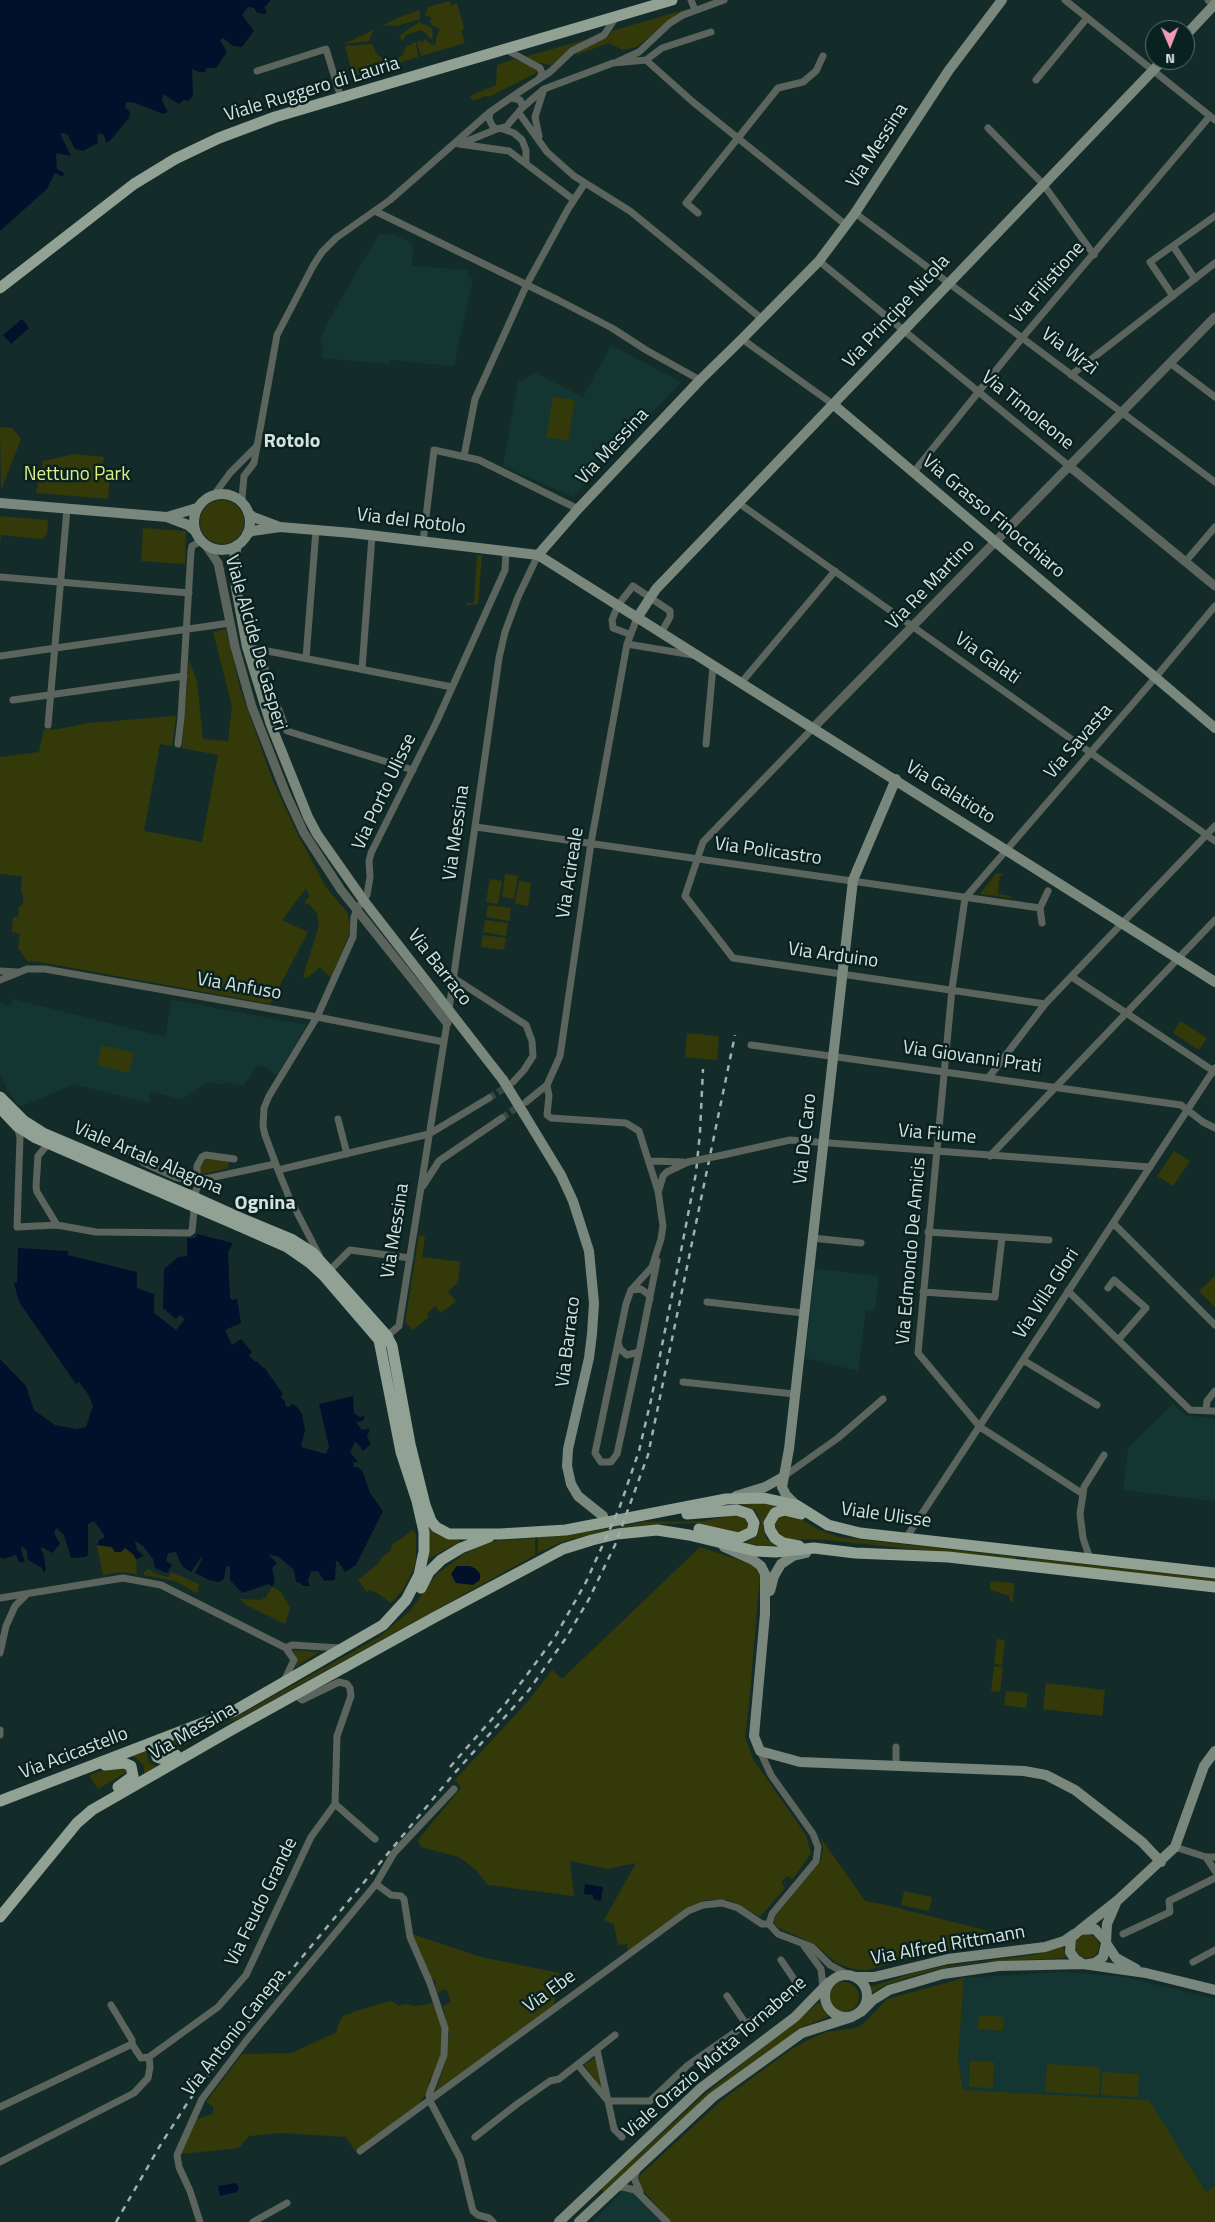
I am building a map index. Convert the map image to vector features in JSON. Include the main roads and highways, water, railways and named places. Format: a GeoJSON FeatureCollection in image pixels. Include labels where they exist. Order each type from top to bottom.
{"type":"FeatureCollection","features":[{"type":"Feature","properties":{"kind":"main road","name":"Viale Ruggero di Lauria"},"geometry":{"type":"LineString","coordinates":[[0,288],[134,184],[175,159],[254,124],[672,0]]}},
{"type":"Feature","properties":{"kind":"main road","name":"Via Messina"},"geometry":{"type":"LineString","coordinates":[[538,555],[578,509],[700,380],[819,261],[855,214],[949,70],[1002,0]]}},
{"type":"Feature","properties":{"kind":"main road"},"geometry":{"type":"LineString","coordinates":[[1195,24],[1212,3]]}},
{"type":"Feature","properties":{"kind":"main road","name":"Via Principe Nicola"},"geometry":{"type":"LineString","coordinates":[[637,618],[654,593],[904,331],[948,282],[1154,70]]}},
{"type":"Feature","properties":{"kind":"main road","name":"Via Grasso Finocchiaro"},"geometry":{"type":"LineString","coordinates":[[834,405],[1215,728]]}},
{"type":"Feature","properties":{"kind":"main road"},"geometry":{"type":"LineString","coordinates":[[214,495],[230,495],[246,508],[253,517],[280,527],[252,531],[237,545],[221,550],[203,543],[196,531],[194,522],[197,508],[206,498],[214,495]]}},
{"type":"Feature","properties":{"kind":"main road"},"geometry":{"type":"LineString","coordinates":[[0,503],[168,517],[188,525],[196,531]]}},
{"type":"Feature","properties":{"kind":"main road"},"geometry":{"type":"LineString","coordinates":[[168,517],[197,508]]}},
{"type":"Feature","properties":{"kind":"main road"},"geometry":{"type":"LineString","coordinates":[[246,508],[250,527],[247,534]]}},
{"type":"Feature","properties":{"kind":"main road","name":"Via del Rotolo"},"geometry":{"type":"LineString","coordinates":[[280,527],[506,550],[538,555]]}},
{"type":"Feature","properties":{"kind":"main road","name":"Viale Alcide De Gasperi"},"geometry":{"type":"LineString","coordinates":[[237,545],[233,562],[247,647],[271,725],[308,817],[360,905]]}},
{"type":"Feature","properties":{"kind":"main road","name":"Via Galatioto"},"geometry":{"type":"LineString","coordinates":[[538,555],[896,779],[1215,982]]}},
{"type":"Feature","properties":{"kind":"main road","name":"Via De Caro"},"geometry":{"type":"LineString","coordinates":[[796,1505],[783,1490],[783,1477],[843,974],[852,880],[896,779]]}},
{"type":"Feature","properties":{"kind":"main road","name":"Via Barraco"},"geometry":{"type":"LineString","coordinates":[[360,905],[508,1081],[524,1114],[561,1175],[576,1210],[589,1251],[594,1303],[589,1358],[568,1449],[567,1466],[571,1484],[578,1496],[607,1518]]}},
{"type":"Feature","properties":{"kind":"main road","name":"Viale Artale Alagona"},"geometry":{"type":"LineString","coordinates":[[0,1096],[24,1121],[43,1133],[191,1196],[298,1254],[324,1276],[374,1327]]}},
{"type":"Feature","properties":{"kind":"main road","name":"Viale Artale Alagona"},"geometry":{"type":"LineString","coordinates":[[0,1108],[17,1126],[48,1144],[191,1196]]}},
{"type":"Feature","properties":{"kind":"main road","name":"Viale Artale Alagona"},"geometry":{"type":"LineString","coordinates":[[238,1221],[291,1239],[313,1253],[327,1267],[374,1327]]}},
{"type":"Feature","properties":{"kind":"main road","name":"Via Messina"},"geometry":{"type":"LineString","coordinates":[[160,1739],[234,1711],[383,1625],[406,1600],[419,1575],[424,1542],[417,1501],[401,1452],[382,1351],[374,1327]]}},
{"type":"Feature","properties":{"kind":"main road"},"geometry":{"type":"LineString","coordinates":[[374,1327],[387,1336],[392,1346],[420,1486],[432,1521],[436,1527],[450,1534],[500,1534]]}},
{"type":"Feature","properties":{"kind":"main road"},"geometry":{"type":"LineString","coordinates":[[726,1499],[766,1487],[783,1477]]}},
{"type":"Feature","properties":{"kind":"main road","name":"Viale Ulisse"},"geometry":{"type":"LineString","coordinates":[[500,1534],[566,1530],[607,1518],[644,1516],[726,1499],[764,1498],[796,1505],[819,1521],[841,1529],[1215,1573]]}},
{"type":"Feature","properties":{"kind":"main road"},"geometry":{"type":"LineString","coordinates":[[644,1516],[737,1510],[749,1514],[754,1522],[752,1532],[738,1538],[698,1529],[657,1530]]}},
{"type":"Feature","properties":{"kind":"main road"},"geometry":{"type":"LineString","coordinates":[[819,1521],[790,1510],[784,1510],[776,1514],[770,1523],[772,1534],[778,1541],[819,1549]]}},
{"type":"Feature","properties":{"kind":"main road","name":"Via Messina"},"geometry":{"type":"LineString","coordinates":[[0,1917],[77,1823],[104,1803],[435,1616],[563,1549],[617,1534],[657,1530]]}},
{"type":"Feature","properties":{"kind":"main road"},"geometry":{"type":"LineString","coordinates":[[657,1530],[702,1538],[755,1551],[776,1552],[819,1549]]}},
{"type":"Feature","properties":{"kind":"main road"},"geometry":{"type":"LineString","coordinates":[[383,1625],[400,1616],[409,1606],[429,1572],[441,1560],[472,1543],[500,1534]]}},
{"type":"Feature","properties":{"kind":"main road"},"geometry":{"type":"LineString","coordinates":[[702,1538],[753,1560],[761,1566],[765,1578],[765,1614],[754,1736],[760,1751],[800,1762],[1024,1771],[1055,1778],[1075,1790],[1135,1837],[1161,1862]]}},
{"type":"Feature","properties":{"kind":"main road"},"geometry":{"type":"LineString","coordinates":[[765,1614],[772,1581],[781,1564],[799,1554],[819,1549]]}},
{"type":"Feature","properties":{"kind":"main road","name":"Viale Ulisse"},"geometry":{"type":"LineString","coordinates":[[819,1549],[948,1557],[1215,1586]]}},
{"type":"Feature","properties":{"kind":"main road"},"geometry":{"type":"LineString","coordinates":[[160,1739],[155,1748],[156,1755],[160,1759],[166,1760],[214,1732],[233,1729]]}},
{"type":"Feature","properties":{"kind":"main road","name":"Via Acicastello"},"geometry":{"type":"LineString","coordinates":[[0,1801],[160,1739]]}},
{"type":"Feature","properties":{"kind":"main road","name":"Via Alfred Rittmann"},"geometry":{"type":"LineString","coordinates":[[852,1976],[874,1977],[948,1959],[1045,1947],[1064,1941],[1118,1900],[1175,1847],[1204,1766],[1215,1751]]}},
{"type":"Feature","properties":{"kind":"main road"},"geometry":{"type":"LineString","coordinates":[[87,1768],[124,1763],[128,1764],[133,1770],[133,1776],[111,1791],[104,1803]]}},
{"type":"Feature","properties":{"kind":"main road"},"geometry":{"type":"LineString","coordinates":[[1118,1900],[1109,1917],[1106,1942],[1105,1953],[1100,1960],[1085,1964],[1075,1959],[1070,1952],[1070,1943],[1077,1932],[1095,1929],[1106,1942],[1121,1962],[1146,1973],[1215,1990]]}},
{"type":"Feature","properties":{"kind":"main road","name":"Via Alfred Rittmann"},"geometry":{"type":"LineString","coordinates":[[856,2014],[889,1990],[943,1974],[999,1966],[1085,1964],[1146,1973]]}},
{"type":"Feature","properties":{"kind":"main road"},"geometry":{"type":"LineString","coordinates":[[839,1976],[852,1976],[859,1980],[866,1990],[867,2001],[856,2014],[835,2015],[827,2007],[826,1989],[839,1976]]}},
{"type":"Feature","properties":{"kind":"main road","name":"Viale Orazio Motta Tornabene"},"geometry":{"type":"LineString","coordinates":[[559,2222],[701,2088],[795,2017],[826,1989]]}},
{"type":"Feature","properties":{"kind":"main road","name":"Viale Orazio Motta Tornabene"},"geometry":{"type":"LineString","coordinates":[[579,2222],[713,2097],[782,2046],[811,2028],[856,2014]]}},
{"type":"Feature","properties":{"kind":"water"},"geometry":{"type":"Polygon","coordinates":[[[0,0],[271,0],[264,8],[267,11],[265,14],[257,13],[254,8],[248,7],[242,15],[254,31],[242,47],[233,46],[223,38],[220,40],[227,52],[216,68],[206,68],[205,72],[192,69],[193,96],[188,101],[184,100],[179,104],[163,94],[162,101],[168,112],[163,114],[135,103],[126,102],[125,107],[130,112],[129,118],[110,141],[106,143],[104,135],[99,133],[97,135],[98,143],[83,151],[75,149],[67,134],[60,133],[71,156],[56,153],[57,169],[64,173],[63,177],[55,173],[47,189],[0,231],[0,0]]]}},
{"type":"Feature","properties":{"kind":"water"},"geometry":{"type":"Polygon","coordinates":[[[22,319],[29,328],[11,344],[3,335],[22,319]]]}},
{"type":"Feature","properties":{"kind":"water"},"geometry":{"type":"Polygon","coordinates":[[[197,1234],[233,1243],[228,1252],[230,1298],[233,1300],[237,1298],[241,1323],[225,1330],[232,1345],[241,1339],[252,1352],[249,1355],[255,1362],[257,1361],[264,1367],[283,1394],[281,1397],[285,1401],[285,1405],[288,1407],[293,1404],[302,1414],[305,1430],[301,1447],[326,1454],[329,1447],[319,1404],[353,1396],[354,1413],[360,1417],[365,1416],[363,1421],[356,1422],[362,1430],[370,1429],[367,1437],[370,1445],[363,1451],[355,1442],[350,1452],[358,1462],[353,1462],[354,1467],[358,1467],[363,1472],[370,1493],[383,1511],[356,1565],[345,1572],[338,1561],[336,1561],[335,1580],[324,1581],[318,1571],[311,1572],[308,1581],[310,1586],[303,1586],[296,1582],[294,1570],[279,1557],[268,1554],[277,1563],[272,1568],[275,1582],[272,1587],[269,1584],[242,1593],[230,1580],[230,1567],[226,1566],[224,1579],[219,1582],[209,1580],[195,1573],[202,1556],[191,1572],[182,1566],[176,1552],[168,1553],[166,1561],[172,1565],[167,1573],[155,1568],[153,1559],[143,1546],[135,1541],[137,1550],[144,1556],[136,1559],[125,1548],[121,1552],[115,1552],[112,1547],[97,1545],[99,1540],[104,1538],[104,1535],[94,1521],[88,1524],[88,1555],[85,1557],[71,1558],[64,1535],[56,1528],[54,1533],[60,1544],[52,1553],[42,1547],[41,1549],[46,1570],[44,1573],[42,1568],[28,1560],[27,1551],[22,1546],[21,1550],[25,1562],[19,1562],[16,1555],[3,1559],[0,1557],[0,1359],[26,1386],[34,1410],[55,1425],[76,1429],[86,1427],[93,1406],[88,1394],[79,1382],[76,1384],[19,1302],[14,1283],[17,1282],[18,1248],[68,1251],[68,1255],[137,1272],[137,1288],[154,1294],[154,1313],[176,1330],[185,1319],[180,1315],[176,1319],[163,1308],[164,1269],[178,1257],[187,1256],[187,1238],[195,1238],[197,1234]]]}},
{"type":"Feature","properties":{"kind":"water"},"geometry":{"type":"Polygon","coordinates":[[[457,1566],[470,1566],[476,1569],[480,1574],[480,1580],[473,1585],[456,1583],[451,1574],[457,1566]]]}},
{"type":"Feature","properties":{"kind":"water"},"geometry":{"type":"Polygon","coordinates":[[[585,1884],[603,1887],[601,1901],[593,1899],[593,1895],[584,1894],[585,1884]]]}},
{"type":"Feature","properties":{"kind":"water"},"geometry":{"type":"Polygon","coordinates":[[[236,2183],[239,2188],[237,2192],[220,2196],[218,2186],[236,2183]]]}},
{"type":"Feature","properties":{"kind":"tunnel"},"geometry":{"type":"LineString","coordinates":[[489,1098],[511,1084]]}},
{"type":"Feature","properties":{"kind":"tunnel"},"geometry":{"type":"LineString","coordinates":[[502,1118],[522,1104]]}},
{"type":"Feature","properties":{"kind":"railway"},"geometry":{"type":"LineString","coordinates":[[116,2222],[161,2144],[188,2102],[236,2037],[452,1776],[529,1690],[566,1638],[589,1599],[615,1545],[648,1455],[735,1035]]}},
{"type":"Feature","properties":{"kind":"railway"},"geometry":{"type":"LineString","coordinates":[[450,1767],[506,1703],[555,1637],[586,1582],[619,1509],[639,1451],[651,1400],[696,1173],[703,1069]]}},
{"type":"Feature","properties":{"kind":"district","name":"Rotolo"},"geometry":{"type":"Point","coordinates":[292,442]}},
{"type":"Feature","properties":{"kind":"district","name":"Ognina"},"geometry":{"type":"Point","coordinates":[265,1204]}},
{"type":"Feature","properties":{"kind":"park label","name":"Nettuno Park"},"geometry":{"type":"Point","coordinates":[77,475]}}]}
